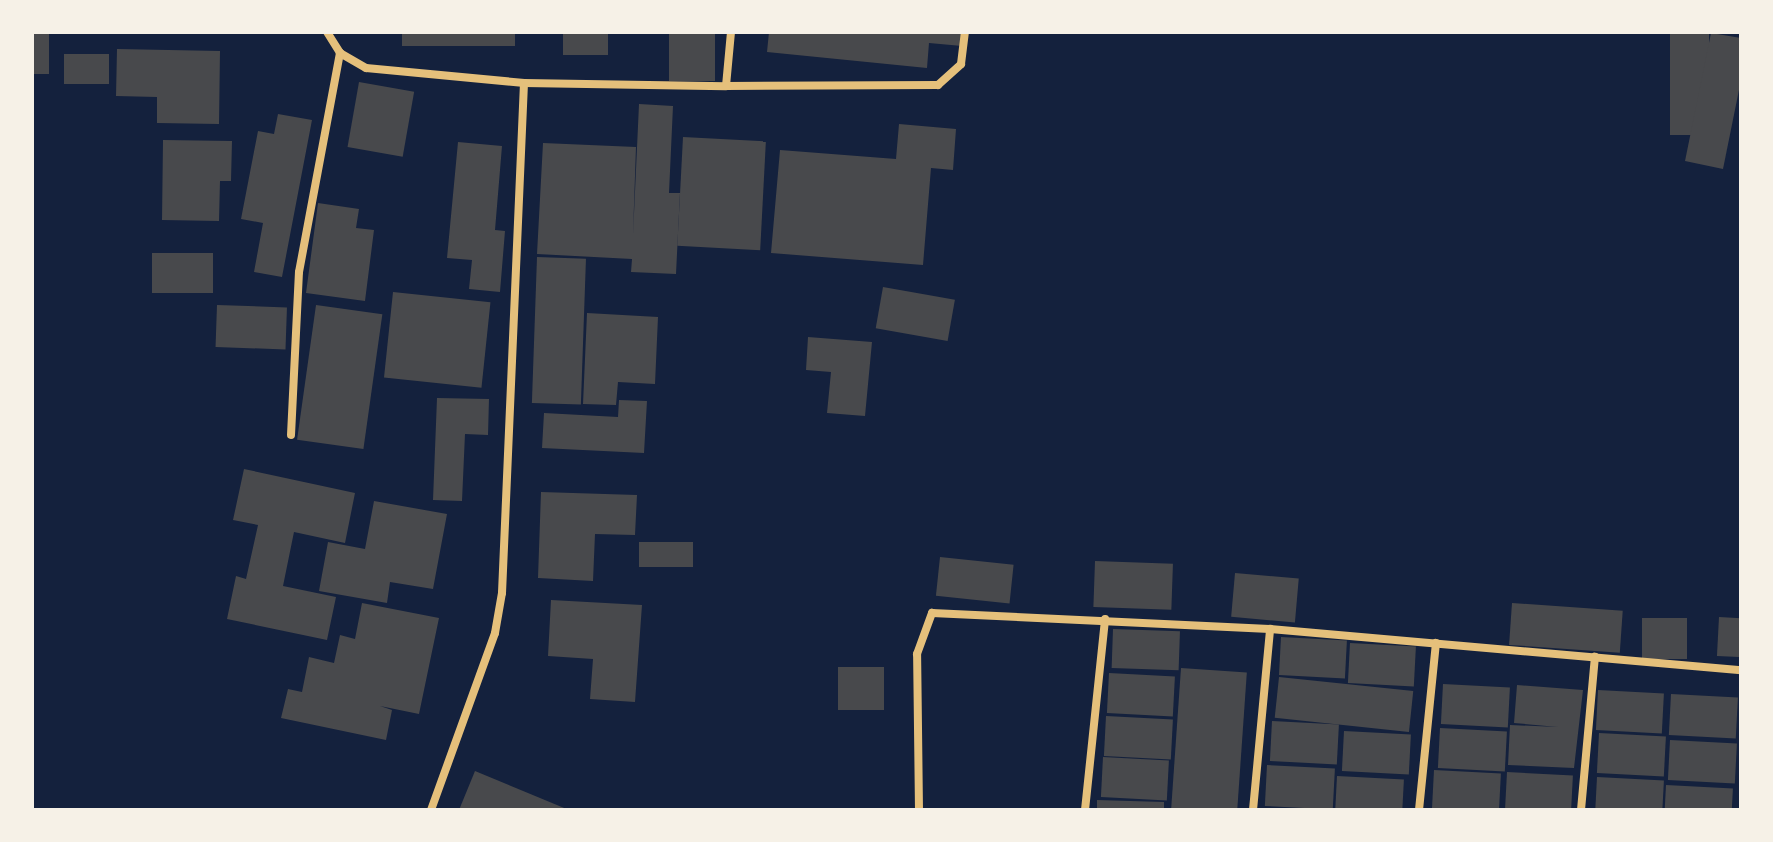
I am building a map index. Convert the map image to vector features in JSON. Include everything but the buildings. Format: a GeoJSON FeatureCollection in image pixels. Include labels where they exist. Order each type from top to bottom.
{"type":"FeatureCollection","features":[{"type":"Feature","properties":{"kind":"street"},"geometry":{"type":"LineString","coordinates":[[327,32],[340,53],[366,68],[524,83],[726,86],[938,85],[961,64],[965,32]]}},
{"type":"Feature","properties":{"kind":"street"},"geometry":{"type":"LineString","coordinates":[[726,86],[731,32]]}},
{"type":"Feature","properties":{"kind":"street"},"geometry":{"type":"LineString","coordinates":[[291,435],[299,272],[340,53]]}},
{"type":"Feature","properties":{"kind":"street"},"geometry":{"type":"LineString","coordinates":[[431,810],[495,633],[502,593],[524,83]]}},
{"type":"Feature","properties":{"kind":"street"},"geometry":{"type":"LineString","coordinates":[[919,810],[917,654],[932,613],[1270,629],[1741,670]]}},
{"type":"Feature","properties":{"kind":"street"},"geometry":{"type":"LineString","coordinates":[[1085,810],[1105,619]]}},
{"type":"Feature","properties":{"kind":"street"},"geometry":{"type":"LineString","coordinates":[[1253,810],[1270,629]]}},
{"type":"Feature","properties":{"kind":"street"},"geometry":{"type":"LineString","coordinates":[[1419,810],[1436,643]]}},
{"type":"Feature","properties":{"kind":"street"},"geometry":{"type":"LineString","coordinates":[[1581,810],[1595,657]]}}]}
